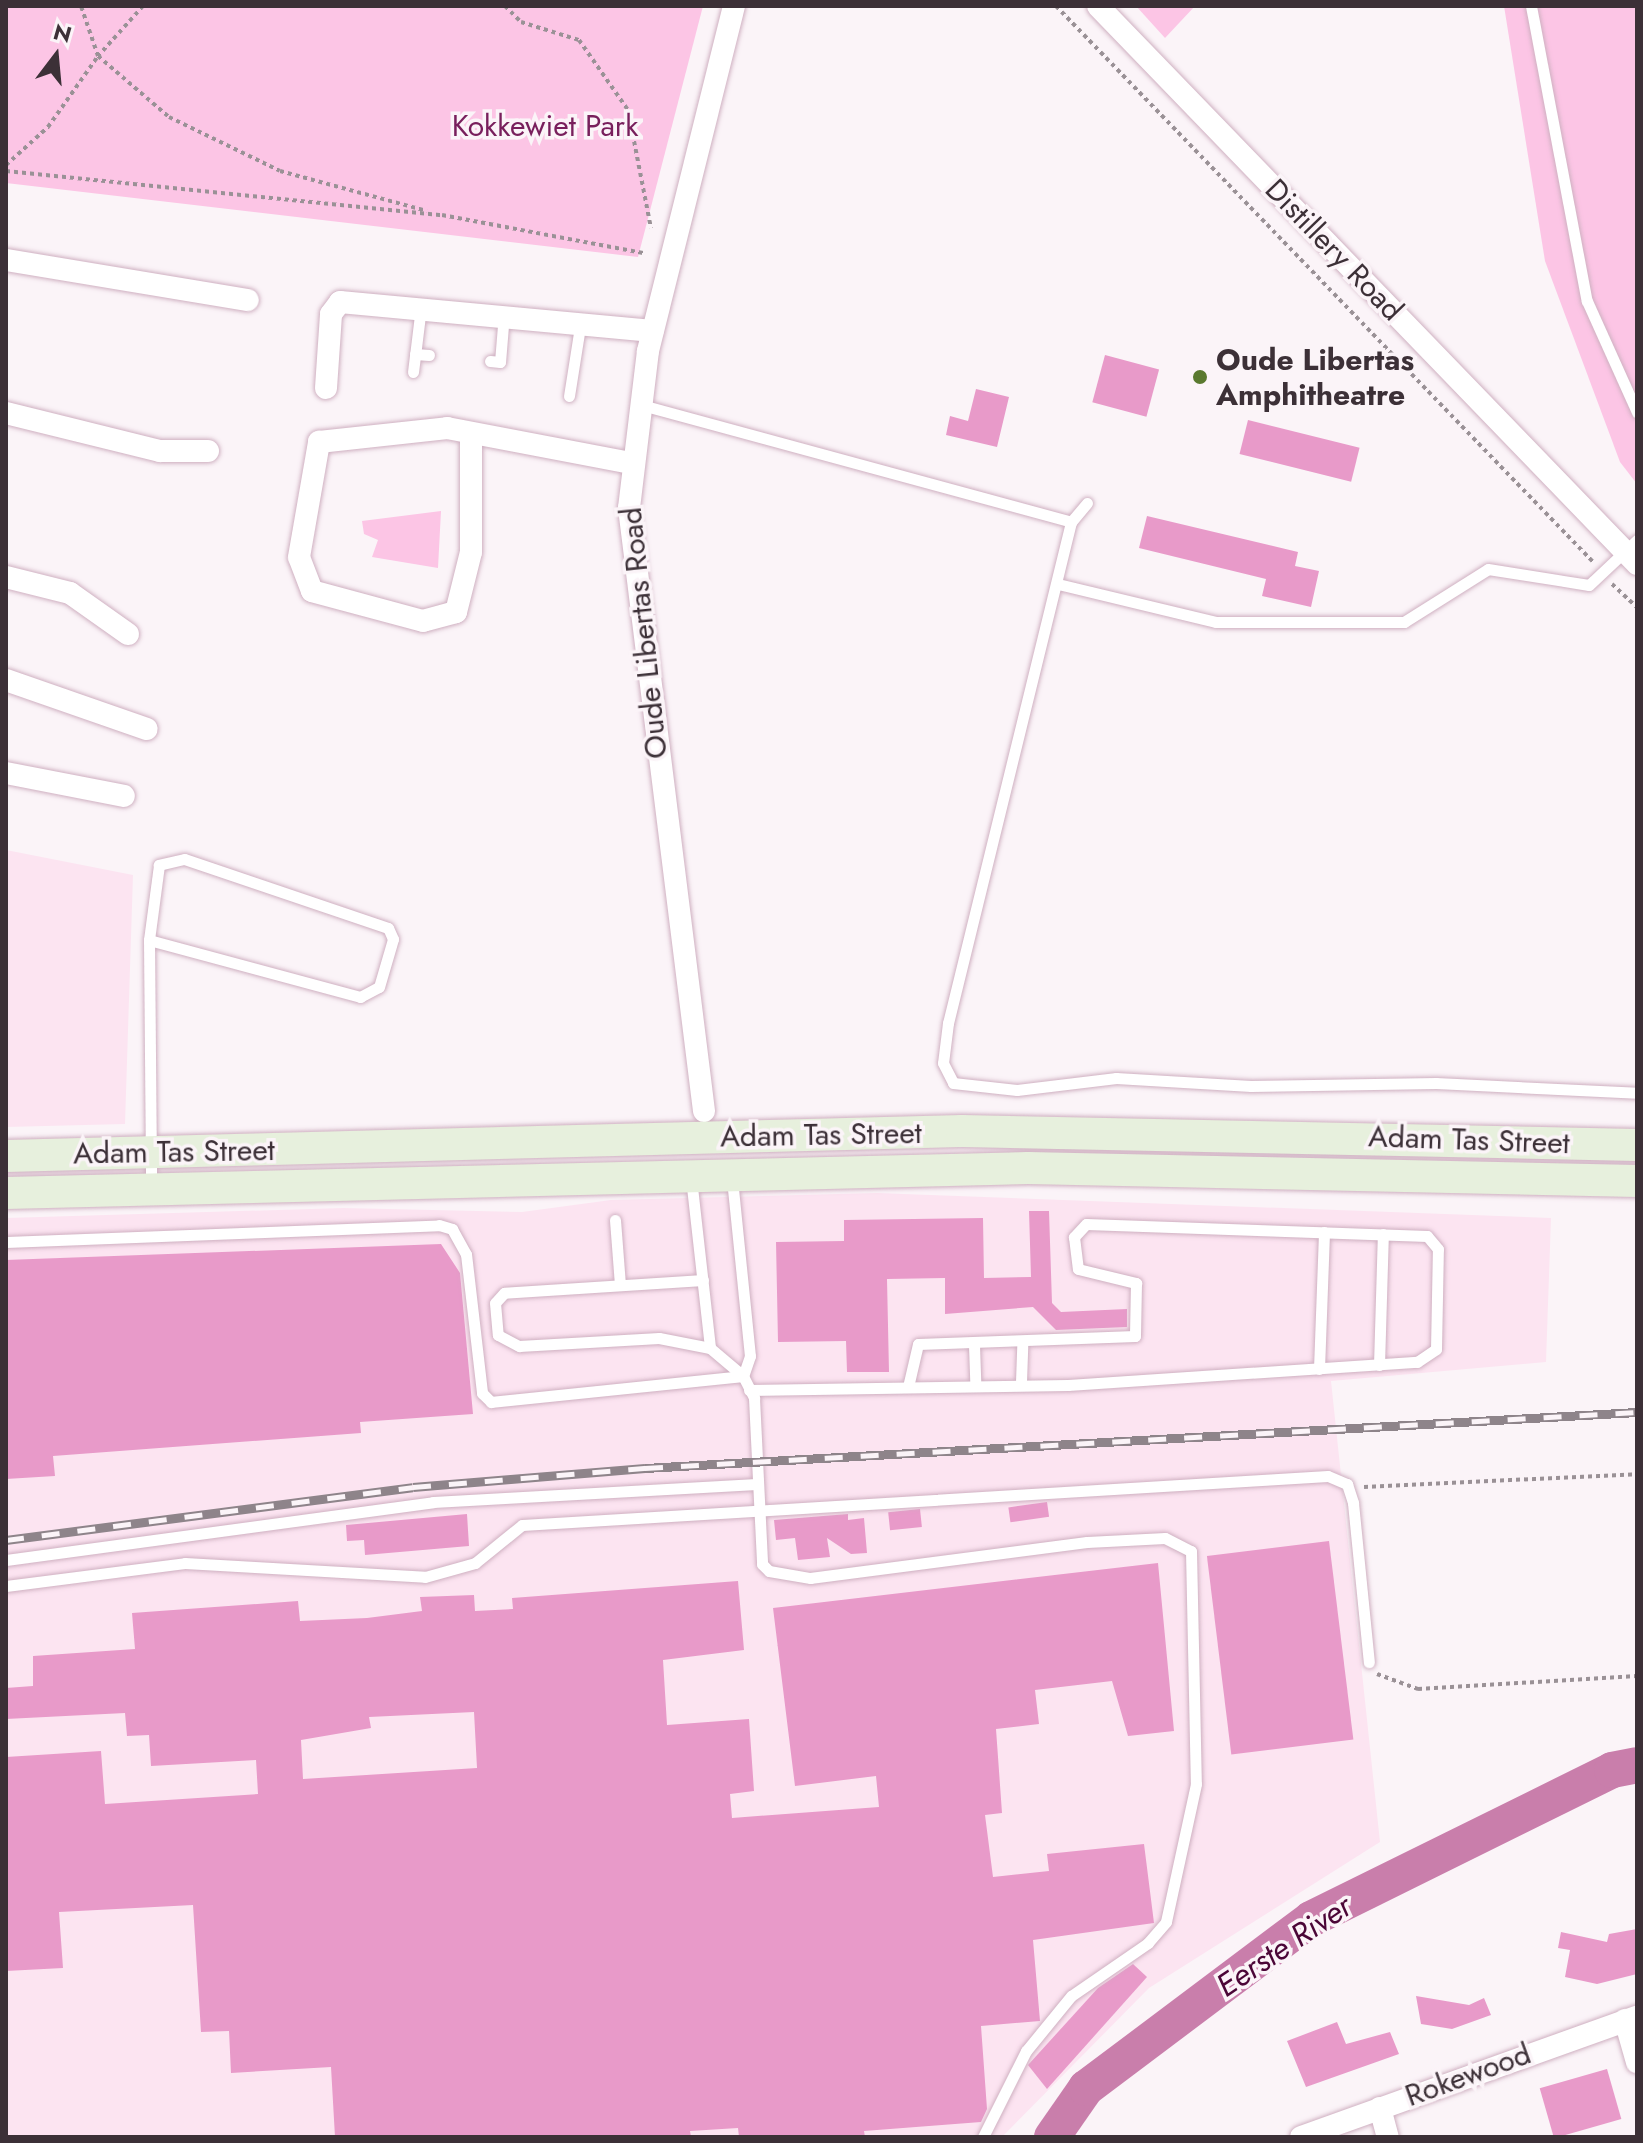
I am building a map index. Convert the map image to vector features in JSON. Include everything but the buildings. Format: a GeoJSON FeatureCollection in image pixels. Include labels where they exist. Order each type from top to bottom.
{"type":"FeatureCollection","features":[{"type":"Feature","properties":{"kind":"main road","name":"Adam Tas Street"},"geometry":{"type":"LineString","coordinates":[[6,1156],[150,1152],[697,1125],[726,1137],[1133,1132],[1637,1145]]}},
{"type":"Feature","properties":{"kind":"main road","name":"Adam Tas Street"},"geometry":{"type":"LineString","coordinates":[[6,1193],[1028,1168],[1637,1181]]}},
{"type":"Feature","properties":{"kind":"street","name":"Oude Libertas Road"},"geometry":{"type":"LineString","coordinates":[[691,1176],[697,1125],[692,1030],[632,568],[631,463],[638,404],[653,331],[734,6]]}},
{"type":"Feature","properties":{"kind":"street","name":"Distillery Road"},"geometry":{"type":"LineString","coordinates":[[1098,6],[1633,552]]}},
{"type":"Feature","properties":{"kind":"street"},"geometry":{"type":"LineString","coordinates":[[6,260],[248,300]]}},
{"type":"Feature","properties":{"kind":"street"},"geometry":{"type":"LineString","coordinates":[[326,388],[336,304],[504,312],[653,331]]}},
{"type":"Feature","properties":{"kind":"street"},"geometry":{"type":"LineString","coordinates":[[6,413],[160,451],[208,451]]}},
{"type":"Feature","properties":{"kind":"street"},"geometry":{"type":"LineString","coordinates":[[471,434],[471,552],[456,612],[423,621],[312,591],[299,557],[316,445],[440,428],[631,463]]}},
{"type":"Feature","properties":{"kind":"street"},"geometry":{"type":"LineString","coordinates":[[6,577],[70,593],[128,634]]}},
{"type":"Feature","properties":{"kind":"street"},"geometry":{"type":"LineString","coordinates":[[6,680],[147,729]]}},
{"type":"Feature","properties":{"kind":"street"},"geometry":{"type":"LineString","coordinates":[[6,773],[124,796]]}},
{"type":"Feature","properties":{"kind":"street"},"geometry":{"type":"LineString","coordinates":[[726,1137],[731,1174]]}},
{"type":"Feature","properties":{"kind":"street"},"geometry":{"type":"LineString","coordinates":[[1631,2018],[1637,2062]]}},
{"type":"Feature","properties":{"kind":"street","name":"Rokewood"},"geometry":{"type":"LineString","coordinates":[[1301,2137],[1631,2018]]}},
{"type":"Feature","properties":{"kind":"street"},"geometry":{"type":"LineString","coordinates":[[1380,2108],[1388,2137]]}},
{"type":"Feature","properties":{"kind":"lane"},"geometry":{"type":"LineString","coordinates":[[1531,6],[1587,301],[1635,404]]}},
{"type":"Feature","properties":{"kind":"lane"},"geometry":{"type":"LineString","coordinates":[[413,372],[421,306]]}},
{"type":"Feature","properties":{"kind":"lane"},"geometry":{"type":"LineString","coordinates":[[490,361],[500,362],[504,312]]}},
{"type":"Feature","properties":{"kind":"lane"},"geometry":{"type":"LineString","coordinates":[[569,396],[582,320]]}},
{"type":"Feature","properties":{"kind":"lane"},"geometry":{"type":"LineString","coordinates":[[415,354],[429,355]]}},
{"type":"Feature","properties":{"kind":"lane"},"geometry":{"type":"LineString","coordinates":[[638,404],[1071,522]]}},
{"type":"Feature","properties":{"kind":"lane"},"geometry":{"type":"LineString","coordinates":[[1087,503],[1071,522],[948,1023],[943,1063],[953,1083],[1017,1090],[1116,1078],[1251,1086],[1436,1083],[1637,1093]]}},
{"type":"Feature","properties":{"kind":"lane"},"geometry":{"type":"LineString","coordinates":[[1058,584],[1207,620],[1285,627],[1359,618],[1404,622],[1488,569],[1567,587],[1603,574],[1633,552]]}},
{"type":"Feature","properties":{"kind":"lane"},"geometry":{"type":"LineString","coordinates":[[149,940],[360,997],[379,987],[393,939],[388,928],[178,858],[153,873],[149,940],[151,1189]]}},
{"type":"Feature","properties":{"kind":"lane"},"geometry":{"type":"LineString","coordinates":[[731,1174],[750,1356],[743,1376]]}},
{"type":"Feature","properties":{"kind":"lane"},"geometry":{"type":"LineString","coordinates":[[691,1176],[710,1348]]}},
{"type":"Feature","properties":{"kind":"lane"},"geometry":{"type":"LineString","coordinates":[[615,1220],[620,1285]]}},
{"type":"Feature","properties":{"kind":"lane"},"geometry":{"type":"LineString","coordinates":[[6,1242],[439,1225],[452,1229],[466,1254],[482,1393],[491,1402],[743,1376]]}},
{"type":"Feature","properties":{"kind":"lane"},"geometry":{"type":"LineString","coordinates":[[749,1390],[908,1387],[1417,1362],[1436,1349],[1436,1244],[1427,1236],[1079,1226],[1078,1269],[1136,1283],[1138,1331],[1022,1346],[918,1344],[908,1387]]}},
{"type":"Feature","properties":{"kind":"lane"},"geometry":{"type":"LineString","coordinates":[[1319,1369],[1324,1232]]}},
{"type":"Feature","properties":{"kind":"lane"},"geometry":{"type":"LineString","coordinates":[[1379,1365],[1383,1234]]}},
{"type":"Feature","properties":{"kind":"lane"},"geometry":{"type":"LineString","coordinates":[[703,1280],[504,1293],[495,1303],[498,1335],[519,1346],[629,1337],[710,1348],[743,1376],[749,1390],[762,1564],[790,1579],[1087,1542],[1165,1538],[1191,1551],[1196,1784],[1166,1922],[1055,2015],[1026,2051],[983,2137]]}},
{"type":"Feature","properties":{"kind":"lane"},"geometry":{"type":"LineString","coordinates":[[974,1345],[975,1383]]}},
{"type":"Feature","properties":{"kind":"lane"},"geometry":{"type":"LineString","coordinates":[[1021,1382],[1022,1346]]}},
{"type":"Feature","properties":{"kind":"lane"},"geometry":{"type":"LineString","coordinates":[[6,1586],[185,1563],[425,1577],[465,1569],[522,1525],[1267,1477],[1328,1476],[1348,1488],[1369,1662]]}},
{"type":"Feature","properties":{"kind":"lane"},"geometry":{"type":"LineString","coordinates":[[6,1560],[433,1502],[757,1484]]}},
{"type":"Feature","properties":{"kind":"path"},"geometry":{"type":"LineString","coordinates":[[81,6],[98,56],[169,117],[214,143],[280,171],[442,215]]}},
{"type":"Feature","properties":{"kind":"path"},"geometry":{"type":"LineString","coordinates":[[6,168],[48,127],[98,56],[143,6]]}},
{"type":"Feature","properties":{"kind":"path"},"geometry":{"type":"LineString","coordinates":[[505,6],[521,22],[579,40],[628,110],[651,228]]}},
{"type":"Feature","properties":{"kind":"path"},"geometry":{"type":"LineString","coordinates":[[1056,6],[1637,607]]}},
{"type":"Feature","properties":{"kind":"path"},"geometry":{"type":"LineString","coordinates":[[6,168],[442,215],[644,253]]}},
{"type":"Feature","properties":{"kind":"path"},"geometry":{"type":"LineString","coordinates":[[1348,1488],[1637,1474]]}},
{"type":"Feature","properties":{"kind":"path"},"geometry":{"type":"LineString","coordinates":[[1369,1662],[1393,1683],[1418,1689],[1637,1676]]}},
{"type":"Feature","properties":{"kind":"shaded area"},"geometry":{"type":"Polygon","coordinates":[[[6,850],[133,875],[125,1124],[6,1127],[6,850]]]}},
{"type":"Feature","properties":{"kind":"shaded area"},"geometry":{"type":"Polygon","coordinates":[[[877,1193],[1551,1218],[1546,1362],[1331,1381],[1380,1842],[1149,1988],[1002,2137],[6,2137],[6,1218],[343,1208],[522,1212],[611,1200],[877,1193]]]}},
{"type":"Feature","properties":{"kind":"green space","name":"Kokkewiet Park"},"geometry":{"type":"Polygon","coordinates":[[[6,6],[703,6],[638,257],[6,183],[6,6]]]}},
{"type":"Feature","properties":{"kind":"green space"},"geometry":{"type":"Polygon","coordinates":[[[1136,6],[1195,6],[1165,38],[1136,6]]]}},
{"type":"Feature","properties":{"kind":"green space"},"geometry":{"type":"Polygon","coordinates":[[[1504,6],[1637,6],[1637,484],[1620,462],[1545,261],[1504,6]]]}},
{"type":"Feature","properties":{"kind":"green space"},"geometry":{"type":"Polygon","coordinates":[[[441,511],[438,568],[372,557],[378,540],[364,534],[362,521],[441,511]]]}},
{"type":"Feature","properties":{"kind":"waterway","name":"Eerste River"},"geometry":{"type":"LineString","coordinates":[[1052,2137],[1086,2088],[1311,1919],[1612,1770],[1637,1765]]}},
{"type":"Feature","properties":{"kind":"railway"},"geometry":{"type":"LineString","coordinates":[[6,1540],[413,1487],[645,1468],[1637,1412]]}},
{"type":"Feature","properties":{"kind":"place","name":"Oude Libertas Amphitheatre"},"geometry":{"type":"Point","coordinates":[1200,377]}}]}
